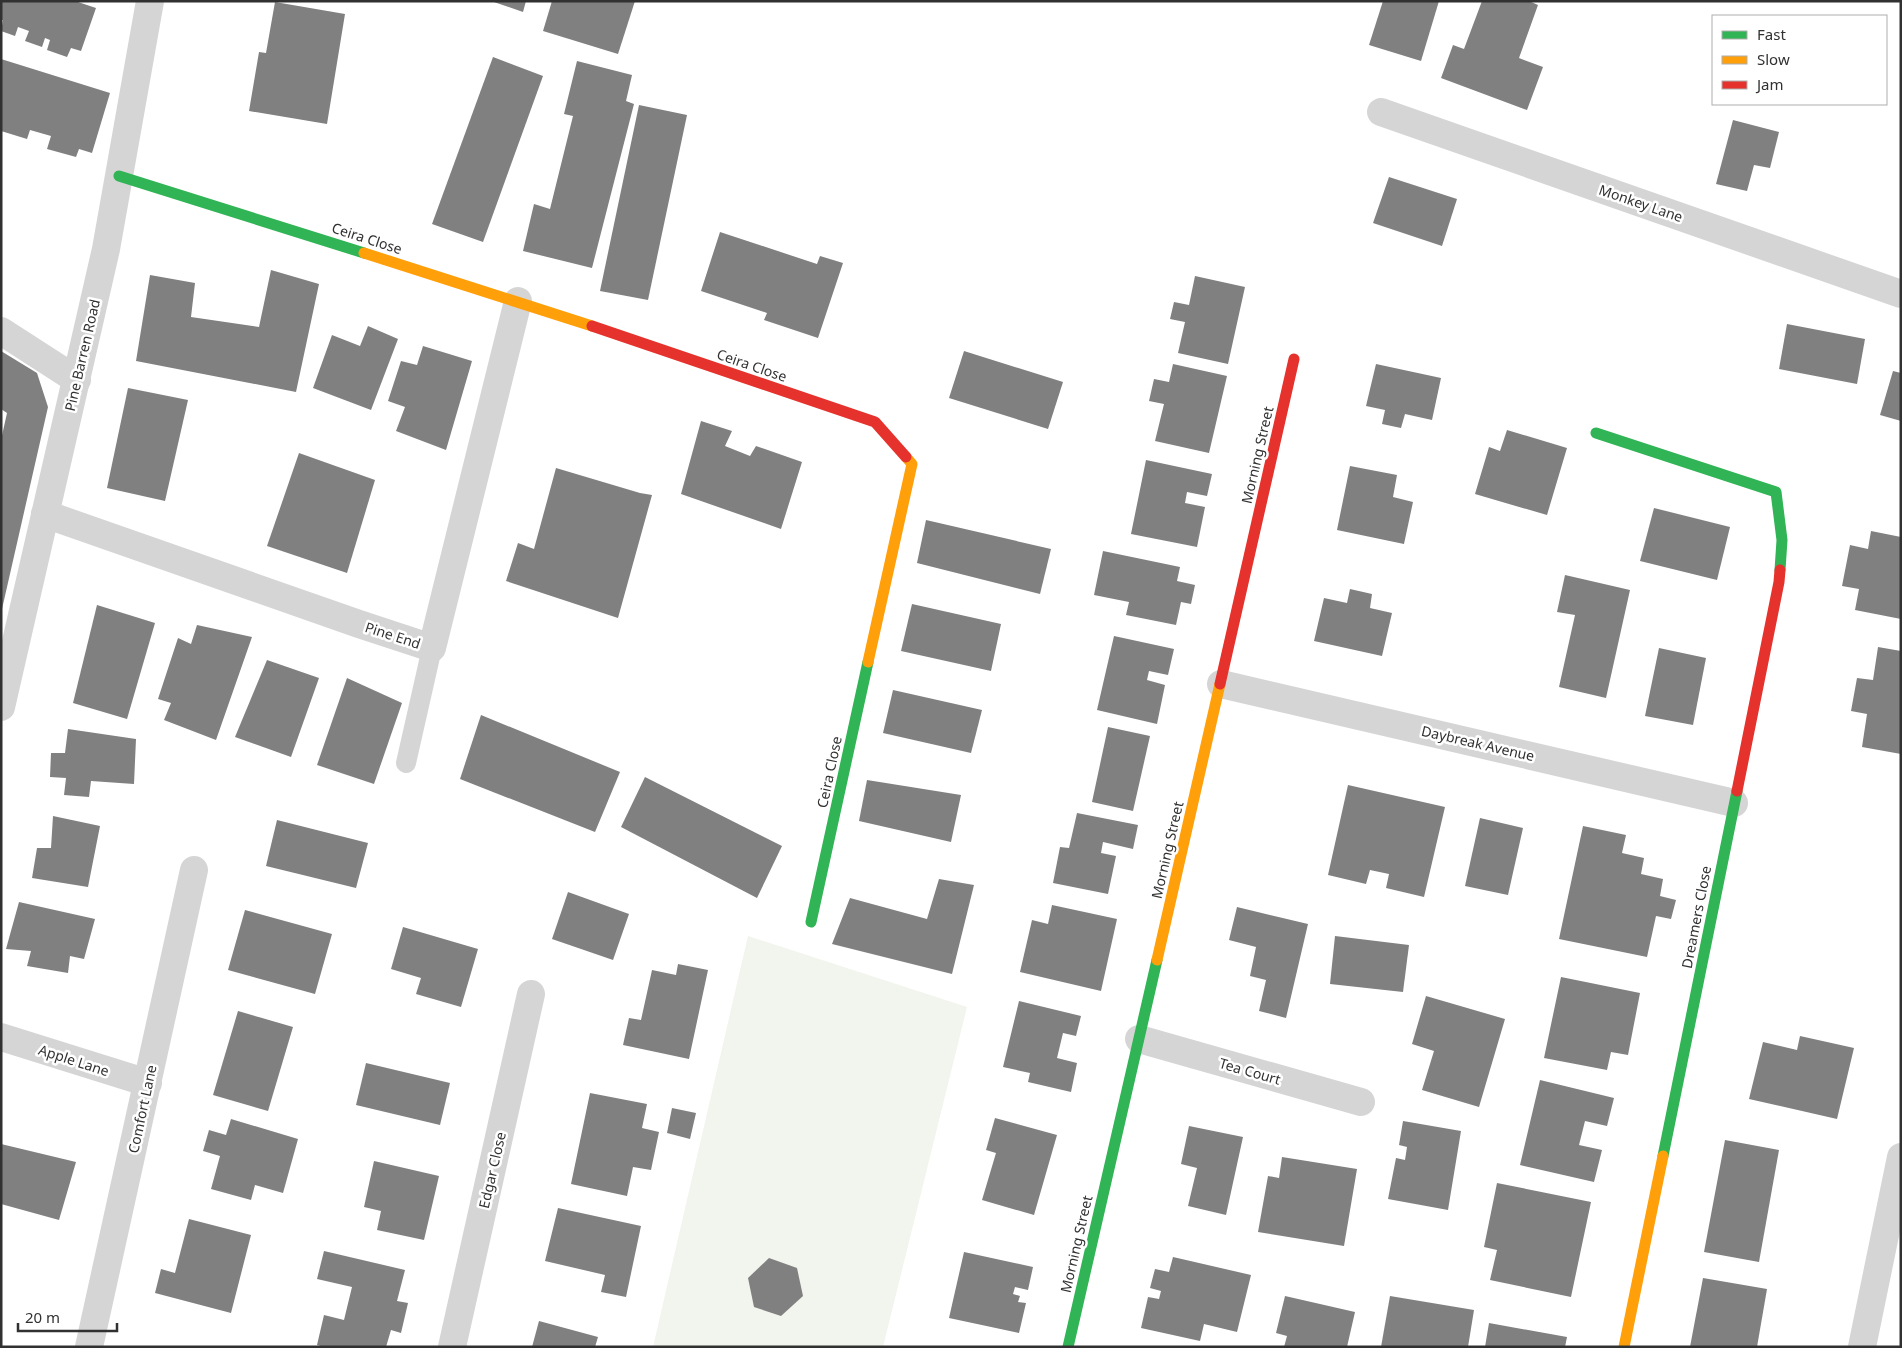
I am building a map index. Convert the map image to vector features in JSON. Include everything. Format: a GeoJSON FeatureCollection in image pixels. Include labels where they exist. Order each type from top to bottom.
{"type":"FeatureCollection","features":[{"type":"Feature","properties":{"kind":"street","name":"Pine Barren Road"},"geometry":{"type":"LineString","coordinates":[[1,707],[106,249],[150,1]]}},
{"type":"Feature","properties":{"kind":"street","name":"Monkey Lane"},"geometry":{"type":"LineString","coordinates":[[1381,112],[1901,294]]}},
{"type":"Feature","properties":{"kind":"street","name":"Ceira Close"},"geometry":{"type":"LineString","coordinates":[[120,176],[518,301],[875,422],[912,464],[812,922]]}},
{"type":"Feature","properties":{"kind":"street","name":"Pine End"},"geometry":{"type":"LineString","coordinates":[[45,514],[432,648],[518,301]]}},
{"type":"Feature","properties":{"kind":"street"},"geometry":{"type":"LineString","coordinates":[[1,331],[77,380]]}},
{"type":"Feature","properties":{"kind":"street","name":"Morning Street"},"geometry":{"type":"LineString","coordinates":[[1068,1347],[1294,359]]}},
{"type":"Feature","properties":{"kind":"street","name":"Dreamers Close"},"geometry":{"type":"LineString","coordinates":[[1596,432],[1776,492],[1782,540],[1779,582],[1624,1347]]}},
{"type":"Feature","properties":{"kind":"street","name":"Daybreak Avenue"},"geometry":{"type":"LineString","coordinates":[[1221,684],[1734,803]]}},
{"type":"Feature","properties":{"kind":"street","name":"Comfort Lane"},"geometry":{"type":"LineString","coordinates":[[89,1347],[194,870]]}},
{"type":"Feature","properties":{"kind":"street","name":"Edgar Close"},"geometry":{"type":"LineString","coordinates":[[452,1347],[531,994]]}},
{"type":"Feature","properties":{"kind":"street","name":"Apple Lane"},"geometry":{"type":"LineString","coordinates":[[1,1037],[148,1083]]}},
{"type":"Feature","properties":{"kind":"street","name":"Tea Court"},"geometry":{"type":"LineString","coordinates":[[1139,1039],[1361,1102]]}},
{"type":"Feature","properties":{"kind":"street"},"geometry":{"type":"LineString","coordinates":[[1862,1347],[1901,1160]]}},
{"type":"Feature","properties":{"kind":"lane"},"geometry":{"type":"LineString","coordinates":[[406,763],[432,648]]}},
{"type":"Feature","properties":{"kind":"shaded area"},"geometry":{"type":"Polygon","coordinates":[[[748,936],[967,1007],[883,1347],[653,1347],[748,936]]]}},
{"type":"Feature","properties":{"kind":"building"},"geometry":{"type":"Polygon","coordinates":[[[1,1],[75,1],[96,8],[81,51],[71,48],[67,57],[47,50],[50,40],[45,38],[42,47],[25,41],[29,31],[18,27],[15,36],[1,31],[3,20],[1,20],[1,1]]]}},
{"type":"Feature","properties":{"kind":"building"},"geometry":{"type":"Polygon","coordinates":[[[491,1],[526,1],[523,12],[491,1]]]}},
{"type":"Feature","properties":{"kind":"building"},"geometry":{"type":"Polygon","coordinates":[[[552,1],[635,1],[618,54],[543,31],[552,1]]]}},
{"type":"Feature","properties":{"kind":"building"},"geometry":{"type":"Polygon","coordinates":[[[1383,1],[1439,1],[1421,61],[1369,45],[1383,1]]]}},
{"type":"Feature","properties":{"kind":"building"},"geometry":{"type":"Polygon","coordinates":[[[1482,1],[1529,1],[1538,5],[1519,58],[1543,67],[1527,110],[1441,78],[1453,45],[1464,49],[1482,1]]]}},
{"type":"Feature","properties":{"kind":"building"},"geometry":{"type":"Polygon","coordinates":[[[275,2],[345,14],[327,124],[249,111],[259,52],[266,53],[275,2]]]}},
{"type":"Feature","properties":{"kind":"building"},"geometry":{"type":"Polygon","coordinates":[[[493,57],[543,76],[483,242],[432,224],[493,57]]]}},
{"type":"Feature","properties":{"kind":"building"},"geometry":{"type":"Polygon","coordinates":[[[1,59],[110,93],[92,153],[79,149],[76,157],[47,149],[51,136],[30,130],[27,139],[1,131],[1,59]]]}},
{"type":"Feature","properties":{"kind":"building"},"geometry":{"type":"Polygon","coordinates":[[[577,61],[632,75],[626,101],[634,104],[592,268],[523,251],[534,204],[550,209],[573,116],[564,114],[577,61]]]}},
{"type":"Feature","properties":{"kind":"building"},"geometry":{"type":"Polygon","coordinates":[[[639,105],[687,115],[648,300],[600,291],[639,105]]]}},
{"type":"Feature","properties":{"kind":"building"},"geometry":{"type":"Polygon","coordinates":[[[1733,120],[1779,132],[1770,168],[1754,165],[1747,191],[1716,184],[1733,120]]]}},
{"type":"Feature","properties":{"kind":"building"},"geometry":{"type":"Polygon","coordinates":[[[1389,177],[1457,199],[1442,246],[1373,223],[1389,177]]]}},
{"type":"Feature","properties":{"kind":"building"},"geometry":{"type":"Polygon","coordinates":[[[720,232],[817,264],[820,256],[843,263],[818,338],[764,320],[767,313],[701,291],[720,232]]]}},
{"type":"Feature","properties":{"kind":"building"},"geometry":{"type":"Polygon","coordinates":[[[271,270],[319,284],[296,392],[136,361],[150,275],[195,283],[191,317],[259,327],[271,270]]]}},
{"type":"Feature","properties":{"kind":"building"},"geometry":{"type":"Polygon","coordinates":[[[1195,276],[1245,287],[1228,364],[1178,353],[1185,322],[1170,319],[1174,302],[1189,305],[1195,276]]]}},
{"type":"Feature","properties":{"kind":"building"},"geometry":{"type":"Polygon","coordinates":[[[1787,324],[1865,339],[1857,384],[1779,369],[1787,324]]]}},
{"type":"Feature","properties":{"kind":"building"},"geometry":{"type":"Polygon","coordinates":[[[368,326],[398,339],[371,410],[313,388],[332,335],[360,346],[368,326]]]}},
{"type":"Feature","properties":{"kind":"building"},"geometry":{"type":"Polygon","coordinates":[[[423,346],[472,361],[446,450],[396,431],[405,407],[388,401],[401,361],[417,365],[423,346]]]}},
{"type":"Feature","properties":{"kind":"building"},"geometry":{"type":"Polygon","coordinates":[[[1,351],[37,373],[48,407],[2,609],[1,440],[7,413],[1,409],[1,351]]]}},
{"type":"Feature","properties":{"kind":"building"},"geometry":{"type":"Polygon","coordinates":[[[964,351],[1063,382],[1048,429],[949,398],[964,351]]]}},
{"type":"Feature","properties":{"kind":"building"},"geometry":{"type":"Polygon","coordinates":[[[1173,364],[1227,376],[1209,453],[1155,441],[1164,404],[1149,401],[1154,379],[1169,382],[1173,364]]]}},
{"type":"Feature","properties":{"kind":"building"},"geometry":{"type":"Polygon","coordinates":[[[1376,364],[1441,378],[1432,420],[1405,414],[1401,428],[1382,424],[1385,410],[1366,406],[1376,364]]]}},
{"type":"Feature","properties":{"kind":"building"},"geometry":{"type":"Polygon","coordinates":[[[1893,371],[1901,373],[1901,421],[1880,415],[1893,371]]]}},
{"type":"Feature","properties":{"kind":"building"},"geometry":{"type":"Polygon","coordinates":[[[128,388],[188,400],[165,501],[107,488],[128,388]]]}},
{"type":"Feature","properties":{"kind":"building"},"geometry":{"type":"Polygon","coordinates":[[[701,421],[732,431],[725,446],[750,456],[756,446],[802,462],[781,529],[681,494],[701,421]]]}},
{"type":"Feature","properties":{"kind":"building"},"geometry":{"type":"Polygon","coordinates":[[[1507,430],[1567,448],[1547,515],[1475,494],[1489,447],[1500,451],[1507,430]]]}},
{"type":"Feature","properties":{"kind":"building"},"geometry":{"type":"Polygon","coordinates":[[[299,453],[375,480],[347,573],[267,546],[299,453]]]}},
{"type":"Feature","properties":{"kind":"building"},"geometry":{"type":"Polygon","coordinates":[[[1146,460],[1212,474],[1207,496],[1187,492],[1185,503],[1205,507],[1197,547],[1131,534],[1146,460]]]}},
{"type":"Feature","properties":{"kind":"building"},"geometry":{"type":"Polygon","coordinates":[[[1350,466],[1397,475],[1393,497],[1413,502],[1404,544],[1337,530],[1350,466]]]}},
{"type":"Feature","properties":{"kind":"building"},"geometry":{"type":"Polygon","coordinates":[[[556,468],[652,495],[618,618],[506,581],[518,543],[534,549],[556,468]]]}},
{"type":"Feature","properties":{"kind":"building"},"geometry":{"type":"Polygon","coordinates":[[[1654,508],[1730,527],[1717,580],[1640,561],[1654,508]]]}},
{"type":"Feature","properties":{"kind":"building"},"geometry":{"type":"Polygon","coordinates":[[[926,520],[1051,549],[1040,594],[917,563],[926,520]]]}},
{"type":"Feature","properties":{"kind":"building"},"geometry":{"type":"Polygon","coordinates":[[[1871,531],[1901,537],[1901,619],[1855,610],[1859,589],[1842,586],[1850,545],[1868,549],[1871,531]]]}},
{"type":"Feature","properties":{"kind":"building"},"geometry":{"type":"Polygon","coordinates":[[[1103,551],[1180,567],[1177,581],[1195,585],[1191,604],[1181,602],[1176,625],[1126,615],[1129,602],[1094,595],[1103,551]]]}},
{"type":"Feature","properties":{"kind":"building"},"geometry":{"type":"Polygon","coordinates":[[[1565,575],[1630,590],[1606,698],[1559,687],[1575,615],[1557,612],[1565,575]]]}},
{"type":"Feature","properties":{"kind":"building"},"geometry":{"type":"Polygon","coordinates":[[[1350,589],[1372,594],[1370,608],[1392,613],[1382,656],[1314,641],[1324,598],[1347,603],[1350,589]]]}},
{"type":"Feature","properties":{"kind":"building"},"geometry":{"type":"Polygon","coordinates":[[[912,604],[1001,624],[991,671],[901,651],[912,604]]]}},
{"type":"Feature","properties":{"kind":"building"},"geometry":{"type":"Polygon","coordinates":[[[97,605],[155,623],[127,719],[73,703],[97,605]]]}},
{"type":"Feature","properties":{"kind":"building"},"geometry":{"type":"Polygon","coordinates":[[[197,625],[252,637],[216,740],[164,720],[171,703],[158,699],[178,638],[191,644],[197,625]]]}},
{"type":"Feature","properties":{"kind":"building"},"geometry":{"type":"Polygon","coordinates":[[[1114,636],[1174,649],[1168,675],[1149,671],[1147,680],[1165,685],[1157,724],[1097,710],[1114,636]]]}},
{"type":"Feature","properties":{"kind":"building"},"geometry":{"type":"Polygon","coordinates":[[[1878,647],[1901,651],[1901,754],[1862,747],[1867,714],[1851,711],[1857,678],[1873,680],[1878,647]]]}},
{"type":"Feature","properties":{"kind":"building"},"geometry":{"type":"Polygon","coordinates":[[[1659,648],[1706,658],[1693,725],[1645,716],[1659,648]]]}},
{"type":"Feature","properties":{"kind":"building"},"geometry":{"type":"Polygon","coordinates":[[[267,660],[319,678],[291,757],[235,737],[267,660]]]}},
{"type":"Feature","properties":{"kind":"building"},"geometry":{"type":"Polygon","coordinates":[[[347,678],[402,703],[374,784],[317,765],[347,678]]]}},
{"type":"Feature","properties":{"kind":"building"},"geometry":{"type":"Polygon","coordinates":[[[893,690],[982,710],[971,753],[883,733],[893,690]]]}},
{"type":"Feature","properties":{"kind":"building"},"geometry":{"type":"Polygon","coordinates":[[[481,715],[620,772],[595,832],[460,779],[481,715]]]}},
{"type":"Feature","properties":{"kind":"building"},"geometry":{"type":"Polygon","coordinates":[[[1108,727],[1150,736],[1133,811],[1092,802],[1108,727]]]}},
{"type":"Feature","properties":{"kind":"building"},"geometry":{"type":"Polygon","coordinates":[[[68,729],[136,739],[134,784],[91,781],[89,797],[64,795],[66,778],[50,777],[51,753],[65,753],[68,729]]]}},
{"type":"Feature","properties":{"kind":"building"},"geometry":{"type":"Polygon","coordinates":[[[645,777],[782,846],[757,898],[621,827],[645,777]]]}},
{"type":"Feature","properties":{"kind":"building"},"geometry":{"type":"Polygon","coordinates":[[[867,780],[961,795],[951,842],[859,821],[867,780]]]}},
{"type":"Feature","properties":{"kind":"building"},"geometry":{"type":"Polygon","coordinates":[[[1348,785],[1445,807],[1424,897],[1386,888],[1389,874],[1370,870],[1366,884],[1328,875],[1348,785]]]}},
{"type":"Feature","properties":{"kind":"building"},"geometry":{"type":"Polygon","coordinates":[[[1077,813],[1138,825],[1133,849],[1103,842],[1101,853],[1116,856],[1108,894],[1053,883],[1060,847],[1069,848],[1077,813]]]}},
{"type":"Feature","properties":{"kind":"building"},"geometry":{"type":"Polygon","coordinates":[[[53,816],[100,826],[88,887],[32,878],[37,848],[51,848],[53,816]]]}},
{"type":"Feature","properties":{"kind":"building"},"geometry":{"type":"Polygon","coordinates":[[[1480,818],[1523,828],[1508,895],[1465,886],[1480,818]]]}},
{"type":"Feature","properties":{"kind":"building"},"geometry":{"type":"Polygon","coordinates":[[[277,820],[368,843],[356,888],[266,866],[277,820]]]}},
{"type":"Feature","properties":{"kind":"building"},"geometry":{"type":"Polygon","coordinates":[[[1583,826],[1626,835],[1622,853],[1644,858],[1641,874],[1663,879],[1660,896],[1676,900],[1671,919],[1656,916],[1647,957],[1559,939],[1583,826]]]}},
{"type":"Feature","properties":{"kind":"building"},"geometry":{"type":"Polygon","coordinates":[[[939,879],[974,885],[952,974],[832,944],[850,898],[927,919],[939,879]]]}},
{"type":"Feature","properties":{"kind":"building"},"geometry":{"type":"Polygon","coordinates":[[[568,892],[629,914],[613,960],[552,939],[568,892]]]}},
{"type":"Feature","properties":{"kind":"building"},"geometry":{"type":"Polygon","coordinates":[[[19,902],[95,919],[84,959],[70,956],[68,973],[27,966],[31,951],[6,949],[19,902]]]}},
{"type":"Feature","properties":{"kind":"building"},"geometry":{"type":"Polygon","coordinates":[[[1052,905],[1117,919],[1101,991],[1020,972],[1032,920],[1048,924],[1052,905]]]}},
{"type":"Feature","properties":{"kind":"building"},"geometry":{"type":"Polygon","coordinates":[[[1237,907],[1308,924],[1286,1018],[1259,1011],[1266,980],[1250,976],[1256,947],[1229,940],[1237,907]]]}},
{"type":"Feature","properties":{"kind":"building"},"geometry":{"type":"Polygon","coordinates":[[[245,910],[332,934],[315,994],[228,970],[245,910]]]}},
{"type":"Feature","properties":{"kind":"building"},"geometry":{"type":"Polygon","coordinates":[[[403,927],[478,949],[461,1007],[416,994],[421,978],[391,969],[403,927]]]}},
{"type":"Feature","properties":{"kind":"building"},"geometry":{"type":"Polygon","coordinates":[[[1335,936],[1409,945],[1403,992],[1330,984],[1335,936]]]}},
{"type":"Feature","properties":{"kind":"building"},"geometry":{"type":"Polygon","coordinates":[[[678,964],[708,970],[689,1059],[623,1045],[629,1018],[641,1020],[652,970],[676,975],[678,964]]]}},
{"type":"Feature","properties":{"kind":"building"},"geometry":{"type":"Polygon","coordinates":[[[1561,977],[1640,993],[1628,1055],[1611,1052],[1607,1070],[1544,1058],[1561,977]]]}},
{"type":"Feature","properties":{"kind":"building"},"geometry":{"type":"Polygon","coordinates":[[[1426,996],[1505,1019],[1479,1107],[1422,1090],[1434,1051],[1412,1044],[1426,996]]]}},
{"type":"Feature","properties":{"kind":"building"},"geometry":{"type":"Polygon","coordinates":[[[1019,1001],[1081,1016],[1076,1036],[1063,1033],[1057,1058],[1077,1063],[1071,1092],[1028,1082],[1030,1073],[1003,1067],[1019,1001]]]}},
{"type":"Feature","properties":{"kind":"building"},"geometry":{"type":"Polygon","coordinates":[[[238,1011],[293,1027],[268,1111],[213,1095],[238,1011]]]}},
{"type":"Feature","properties":{"kind":"building"},"geometry":{"type":"Polygon","coordinates":[[[1800,1036],[1854,1048],[1837,1119],[1749,1099],[1763,1042],[1797,1050],[1800,1036]]]}},
{"type":"Feature","properties":{"kind":"building"},"geometry":{"type":"Polygon","coordinates":[[[366,1063],[450,1083],[440,1125],[356,1105],[366,1063]]]}},
{"type":"Feature","properties":{"kind":"building"},"geometry":{"type":"Polygon","coordinates":[[[1540,1080],[1614,1098],[1607,1126],[1585,1121],[1579,1145],[1602,1150],[1594,1182],[1520,1165],[1540,1080]]]}},
{"type":"Feature","properties":{"kind":"building"},"geometry":{"type":"Polygon","coordinates":[[[590,1093],[647,1104],[642,1128],[659,1132],[651,1170],[633,1167],[627,1196],[571,1184],[590,1093]]]}},
{"type":"Feature","properties":{"kind":"building"},"geometry":{"type":"Polygon","coordinates":[[[672,1108],[696,1113],[690,1139],[667,1133],[672,1108]]]}},
{"type":"Feature","properties":{"kind":"building"},"geometry":{"type":"Polygon","coordinates":[[[995,1118],[1057,1135],[1034,1215],[982,1200],[996,1153],[986,1150],[995,1118]]]}},
{"type":"Feature","properties":{"kind":"building"},"geometry":{"type":"Polygon","coordinates":[[[231,1119],[298,1139],[283,1193],[255,1185],[251,1200],[211,1189],[220,1156],[203,1151],[209,1130],[226,1135],[231,1119]]]}},
{"type":"Feature","properties":{"kind":"building"},"geometry":{"type":"Polygon","coordinates":[[[1403,1121],[1461,1131],[1448,1210],[1388,1199],[1396,1158],[1405,1160],[1407,1147],[1399,1145],[1403,1121]]]}},
{"type":"Feature","properties":{"kind":"building"},"geometry":{"type":"Polygon","coordinates":[[[1189,1126],[1243,1137],[1226,1215],[1188,1206],[1197,1168],[1181,1164],[1189,1126]]]}},
{"type":"Feature","properties":{"kind":"building"},"geometry":{"type":"Polygon","coordinates":[[[1725,1140],[1779,1150],[1759,1262],[1704,1252],[1725,1140]]]}},
{"type":"Feature","properties":{"kind":"building"},"geometry":{"type":"Polygon","coordinates":[[[1,1144],[76,1162],[59,1220],[1,1204],[1,1144]]]}},
{"type":"Feature","properties":{"kind":"building"},"geometry":{"type":"Polygon","coordinates":[[[1282,1157],[1357,1169],[1344,1246],[1258,1232],[1268,1176],[1279,1178],[1282,1157]]]}},
{"type":"Feature","properties":{"kind":"building"},"geometry":{"type":"Polygon","coordinates":[[[374,1161],[439,1176],[424,1240],[377,1230],[381,1211],[364,1207],[374,1161]]]}},
{"type":"Feature","properties":{"kind":"building"},"geometry":{"type":"Polygon","coordinates":[[[1497,1183],[1591,1202],[1571,1297],[1490,1280],[1497,1250],[1484,1247],[1497,1183]]]}},
{"type":"Feature","properties":{"kind":"building"},"geometry":{"type":"Polygon","coordinates":[[[558,1208],[641,1226],[626,1297],[601,1292],[605,1275],[545,1261],[558,1208]]]}},
{"type":"Feature","properties":{"kind":"building"},"geometry":{"type":"Polygon","coordinates":[[[189,1219],[251,1235],[231,1313],[155,1293],[161,1269],[175,1273],[189,1219]]]}},
{"type":"Feature","properties":{"kind":"building"},"geometry":{"type":"Polygon","coordinates":[[[324,1251],[405,1270],[397,1301],[408,1303],[401,1333],[391,1330],[386,1347],[324,1347],[317,1345],[324,1315],[344,1320],[352,1287],[317,1279],[324,1251]]]}},
{"type":"Feature","properties":{"kind":"building"},"geometry":{"type":"Polygon","coordinates":[[[964,1252],[1033,1267],[1028,1290],[1015,1287],[1013,1294],[1020,1296],[1018,1302],[1026,1303],[1019,1333],[949,1318],[964,1252]]]}},
{"type":"Feature","properties":{"kind":"building"},"geometry":{"type":"Polygon","coordinates":[[[1173,1257],[1251,1275],[1237,1332],[1204,1324],[1200,1341],[1141,1328],[1148,1297],[1159,1299],[1161,1291],[1150,1288],[1155,1269],[1169,1272],[1173,1257]]]}},
{"type":"Feature","properties":{"kind":"building"},"geometry":{"type":"Polygon","coordinates":[[[769,1258],[797,1268],[803,1296],[781,1316],[754,1307],[748,1278],[769,1258]]]}},
{"type":"Feature","properties":{"kind":"building"},"geometry":{"type":"Polygon","coordinates":[[[1703,1278],[1767,1289],[1757,1347],[1690,1347],[1703,1278]]]}},
{"type":"Feature","properties":{"kind":"building"},"geometry":{"type":"Polygon","coordinates":[[[1285,1296],[1355,1312],[1347,1347],[1284,1347],[1287,1336],[1276,1333],[1285,1296]]]}},
{"type":"Feature","properties":{"kind":"building"},"geometry":{"type":"Polygon","coordinates":[[[1390,1296],[1474,1310],[1468,1347],[1381,1347],[1390,1296]]]}},
{"type":"Feature","properties":{"kind":"building"},"geometry":{"type":"Polygon","coordinates":[[[539,1321],[598,1337],[595,1347],[532,1347],[539,1321]]]}},
{"type":"Feature","properties":{"kind":"building"},"geometry":{"type":"Polygon","coordinates":[[[1489,1323],[1567,1337],[1565,1347],[1485,1347],[1489,1323]]]}},
{"type":"Feature","properties":{"kind":"traffic: fast"},"geometry":{"type":"LineString","coordinates":[[119,176],[364,253]]}},
{"type":"Feature","properties":{"kind":"traffic: fast"},"geometry":{"type":"LineString","coordinates":[[1596,433],[1776,492],[1782,540],[1780,570]]}},
{"type":"Feature","properties":{"kind":"traffic: fast"},"geometry":{"type":"LineString","coordinates":[[811,922],[868,662]]}},
{"type":"Feature","properties":{"kind":"traffic: fast"},"geometry":{"type":"LineString","coordinates":[[1663,1156],[1737,791]]}},
{"type":"Feature","properties":{"kind":"traffic: fast"},"geometry":{"type":"LineString","coordinates":[[1068,1347],[1157,960]]}},
{"type":"Feature","properties":{"kind":"traffic: slow"},"geometry":{"type":"LineString","coordinates":[[364,253],[592,326]]}},
{"type":"Feature","properties":{"kind":"traffic: slow"},"geometry":{"type":"LineString","coordinates":[[868,662],[912,464],[906,457]]}},
{"type":"Feature","properties":{"kind":"traffic: slow"},"geometry":{"type":"LineString","coordinates":[[1157,960],[1220,684]]}},
{"type":"Feature","properties":{"kind":"traffic: slow"},"geometry":{"type":"LineString","coordinates":[[1624,1347],[1663,1156]]}},
{"type":"Feature","properties":{"kind":"traffic: jam"},"geometry":{"type":"LineString","coordinates":[[592,326],[875,422],[906,457]]}},
{"type":"Feature","properties":{"kind":"traffic: jam"},"geometry":{"type":"LineString","coordinates":[[1220,684],[1294,359]]}},
{"type":"Feature","properties":{"kind":"traffic: jam"},"geometry":{"type":"LineString","coordinates":[[1737,791],[1780,570]]}}]}
